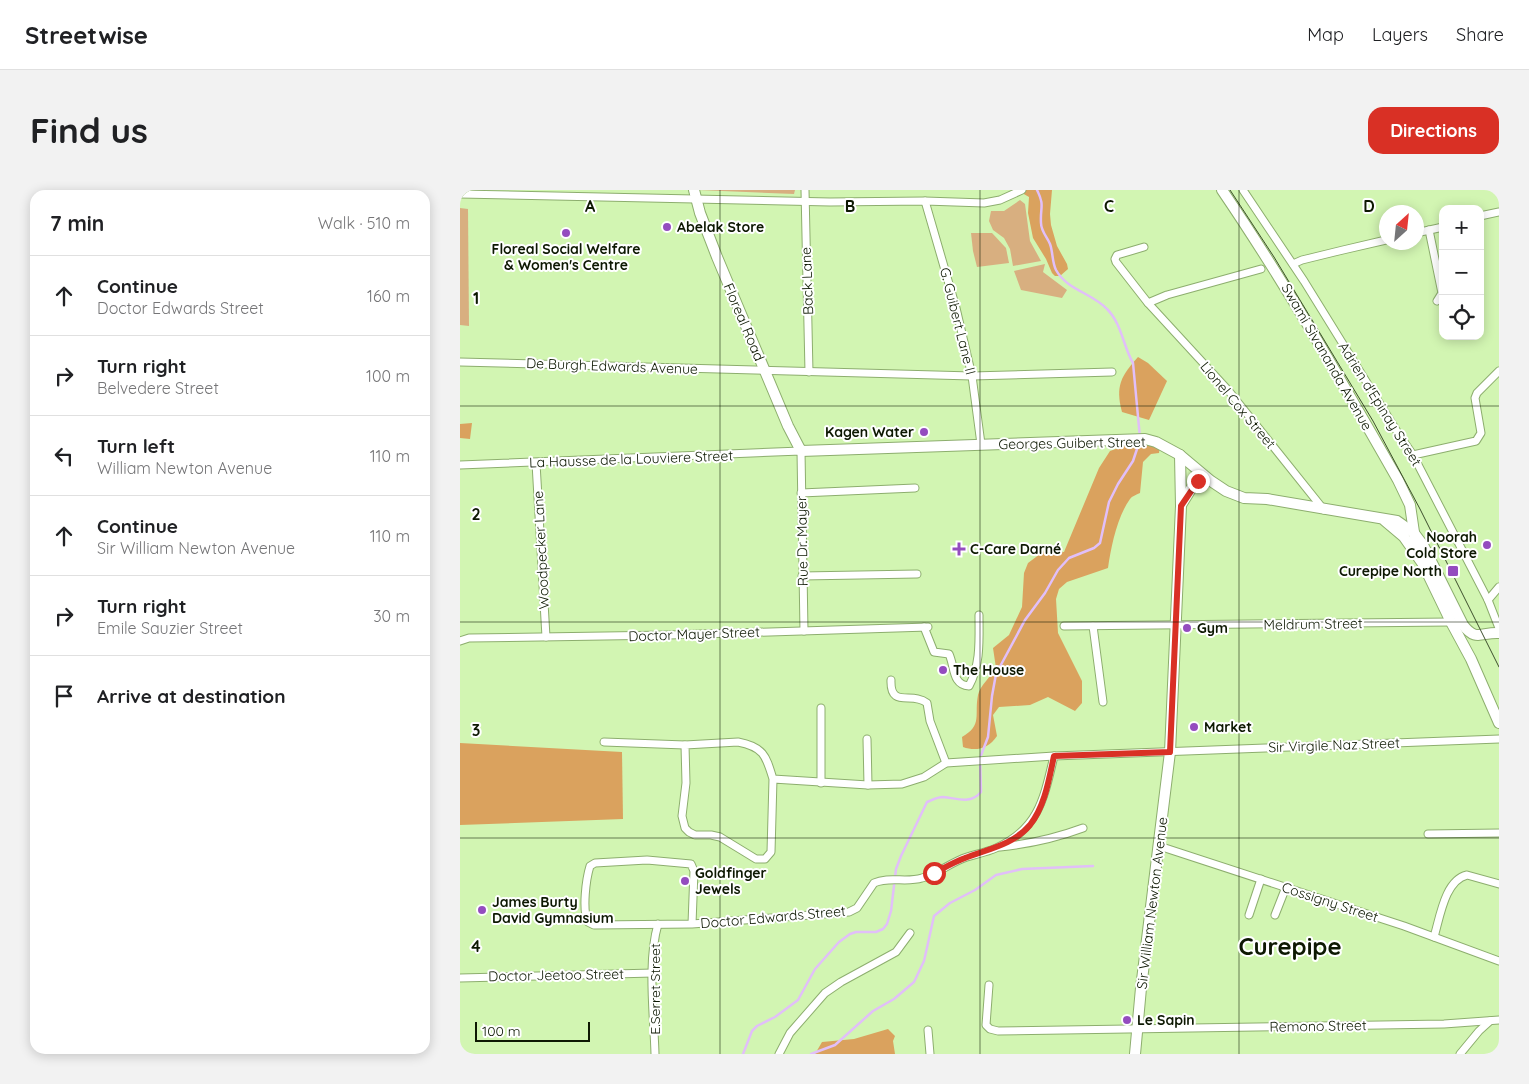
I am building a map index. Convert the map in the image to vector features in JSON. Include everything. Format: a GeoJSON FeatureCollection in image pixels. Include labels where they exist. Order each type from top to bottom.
{"type":"FeatureCollection","features":[{"type":"Feature","properties":{"kind":"main road","name":"Swami Sivananda Avenue"},"geometry":{"type":"LineString","coordinates":[[1222,190],[1273,265],[1398,480],[1410,505],[1416,546],[1423,564]]}},
{"type":"Feature","properties":{"kind":"main road","name":"Floreal Road"},"geometry":{"type":"LineString","coordinates":[[694,194],[717,257],[788,426],[801,451]]}},
{"type":"Feature","properties":{"kind":"main road","name":"Georges Guibert Street"},"geometry":{"type":"LineString","coordinates":[[801,451],[1145,439],[1156,442],[1180,455],[1203,476],[1226,491],[1244,498],[1267,499],[1397,521]]}},
{"type":"Feature","properties":{"kind":"main road"},"geometry":{"type":"LineString","coordinates":[[1176,626],[1181,506],[1180,455]]}},
{"type":"Feature","properties":{"kind":"main road"},"geometry":{"type":"LineString","coordinates":[[1181,506],[1194,484],[1203,476]]}},
{"type":"Feature","properties":{"kind":"main road"},"geometry":{"type":"LineString","coordinates":[[1397,521],[1404,519],[1412,513]]}},
{"type":"Feature","properties":{"kind":"main road","name":"Georges Guibert Street"},"geometry":{"type":"LineString","coordinates":[[1384,520],[1404,537],[1423,564],[1471,658],[1499,723]]}},
{"type":"Feature","properties":{"kind":"main road"},"geometry":{"type":"LineString","coordinates":[[1397,521],[1414,533],[1428,554],[1463,624],[1469,632],[1474,635],[1499,633]]}},
{"type":"Feature","properties":{"kind":"main road","name":"Sir William Newton Avenue"},"geometry":{"type":"LineString","coordinates":[[1135,1054],[1136,1029],[1170,752],[1176,626]]}},
{"type":"Feature","properties":{"kind":"street","name":"Back Lane"},"geometry":{"type":"LineString","coordinates":[[805,190],[809,372]]}},
{"type":"Feature","properties":{"kind":"street"},"geometry":{"type":"LineString","coordinates":[[460,194],[510,192],[694,194],[805,201],[984,203],[1000,200],[1022,190]]}},
{"type":"Feature","properties":{"kind":"street","name":"Adrien d'Epinay Street"},"geometry":{"type":"LineString","coordinates":[[1243,190],[1293,264],[1413,455],[1488,600],[1499,628]]}},
{"type":"Feature","properties":{"kind":"street","name":"G. Guibert Lane II"},"geometry":{"type":"LineString","coordinates":[[925,201],[956,308],[972,376],[981,444]]}},
{"type":"Feature","properties":{"kind":"street"},"geometry":{"type":"LineString","coordinates":[[1484,215],[1499,212]]}},
{"type":"Feature","properties":{"kind":"street"},"geometry":{"type":"LineString","coordinates":[[1424,231],[1439,227]]}},
{"type":"Feature","properties":{"kind":"street"},"geometry":{"type":"LineString","coordinates":[[1429,230],[1442,293],[1437,301]]}},
{"type":"Feature","properties":{"kind":"street"},"geometry":{"type":"LineString","coordinates":[[1293,264],[1379,242]]}},
{"type":"Feature","properties":{"kind":"street","name":"Lionel Cox Street"},"geometry":{"type":"LineString","coordinates":[[1144,247],[1118,255],[1115,259],[1148,303],[1228,390],[1324,510]]}},
{"type":"Feature","properties":{"kind":"street"},"geometry":{"type":"LineString","coordinates":[[1148,303],[1167,295],[1261,269]]}},
{"type":"Feature","properties":{"kind":"street","name":"De Burgh Edwards Avenue"},"geometry":{"type":"LineString","coordinates":[[460,362],[972,376],[1112,372]]}},
{"type":"Feature","properties":{"kind":"street"},"geometry":{"type":"LineString","coordinates":[[1413,455],[1476,441],[1480,438],[1482,433],[1475,398],[1477,393],[1499,371]]}},
{"type":"Feature","properties":{"kind":"street","name":"La Hausse de la Louviere Street"},"geometry":{"type":"LineString","coordinates":[[460,465],[801,451]]}},
{"type":"Feature","properties":{"kind":"street","name":"Rue Dr. Mayer"},"geometry":{"type":"LineString","coordinates":[[801,451],[804,631]]}},
{"type":"Feature","properties":{"kind":"street","name":"Woodpecker Lane"},"geometry":{"type":"LineString","coordinates":[[536,463],[546,637]]}},
{"type":"Feature","properties":{"kind":"street"},"geometry":{"type":"LineString","coordinates":[[801,493],[915,488]]}},
{"type":"Feature","properties":{"kind":"street"},"geometry":{"type":"LineString","coordinates":[[802,576],[917,574]]}},
{"type":"Feature","properties":{"kind":"street"},"geometry":{"type":"LineString","coordinates":[[1488,600],[1499,587]]}},
{"type":"Feature","properties":{"kind":"street","name":"Doctor Mayer Street"},"geometry":{"type":"LineString","coordinates":[[460,641],[469,638],[669,635],[926,627],[934,652],[950,654],[956,680],[963,686],[969,686],[973,678],[980,646],[979,615]]}},
{"type":"Feature","properties":{"kind":"street","name":"Meldrum Street"},"geometry":{"type":"LineString","coordinates":[[1064,626],[1451,622]]}},
{"type":"Feature","properties":{"kind":"street"},"geometry":{"type":"LineString","coordinates":[[1093,626],[1103,702]]}},
{"type":"Feature","properties":{"kind":"street"},"geometry":{"type":"LineString","coordinates":[[773,779],[868,785],[902,784],[924,777],[946,763],[930,721],[927,703],[922,699],[898,698],[893,694],[891,680]]}},
{"type":"Feature","properties":{"kind":"street"},"geometry":{"type":"LineString","coordinates":[[821,708],[821,783]]}},
{"type":"Feature","properties":{"kind":"street"},"geometry":{"type":"LineString","coordinates":[[867,739],[868,785]]}},
{"type":"Feature","properties":{"kind":"street","name":"Sir Virgile Naz Street"},"geometry":{"type":"LineString","coordinates":[[946,763],[1072,755],[1499,739]]}},
{"type":"Feature","properties":{"kind":"street"},"geometry":{"type":"LineString","coordinates":[[604,742],[684,746],[738,742],[754,746],[767,758],[773,779],[771,852],[768,857],[761,860],[720,837],[695,835],[685,828],[682,816],[686,782],[684,746]]}},
{"type":"Feature","properties":{"kind":"street","name":"Doctor Edwards Street"},"geometry":{"type":"LineString","coordinates":[[692,924],[694,871],[691,864],[647,860],[595,863],[590,866],[587,874],[585,912],[588,922],[594,925],[692,924],[849,912],[857,908],[874,883],[879,880],[924,878],[967,857],[997,848],[1019,835],[1030,824],[1043,799],[1054,756]]}},
{"type":"Feature","properties":{"kind":"street"},"geometry":{"type":"LineString","coordinates":[[997,848],[1040,842],[1083,828]]}},
{"type":"Feature","properties":{"kind":"street"},"geometry":{"type":"LineString","coordinates":[[1428,834],[1499,833]]}},
{"type":"Feature","properties":{"kind":"street","name":"Cossigny Street"},"geometry":{"type":"LineString","coordinates":[[1159,846],[1434,937],[1499,961]]}},
{"type":"Feature","properties":{"kind":"street"},"geometry":{"type":"LineString","coordinates":[[1434,937],[1449,889],[1455,881],[1467,874],[1499,884]]}},
{"type":"Feature","properties":{"kind":"street"},"geometry":{"type":"LineString","coordinates":[[1250,915],[1261,879]]}},
{"type":"Feature","properties":{"kind":"street"},"geometry":{"type":"LineString","coordinates":[[1275,915],[1286,887]]}},
{"type":"Feature","properties":{"kind":"street","name":"E.Serret Street"},"geometry":{"type":"LineString","coordinates":[[655,1054],[653,973],[654,937],[658,924]]}},
{"type":"Feature","properties":{"kind":"street"},"geometry":{"type":"LineString","coordinates":[[779,1054],[790,1033],[825,993],[841,982],[896,952],[910,933]]}},
{"type":"Feature","properties":{"kind":"street","name":"Doctor Jeetoo Street"},"geometry":{"type":"LineString","coordinates":[[460,978],[653,973]]}},
{"type":"Feature","properties":{"kind":"street","name":"Remono Street"},"geometry":{"type":"LineString","coordinates":[[989,985],[986,1025],[990,1029],[998,1031],[1444,1024],[1499,1020]]}},
{"type":"Feature","properties":{"kind":"street"},"geometry":{"type":"LineString","coordinates":[[1460,1054],[1490,1020]]}},
{"type":"Feature","properties":{"kind":"street"},"geometry":{"type":"LineString","coordinates":[[928,1030],[930,1054]]}},
{"type":"Feature","properties":{"kind":"shaded area"},"geometry":{"type":"Polygon","coordinates":[[[698,190],[795,190],[794,194],[698,190]]]}},
{"type":"Feature","properties":{"kind":"shaded area"},"geometry":{"type":"Polygon","coordinates":[[[1017,190],[1052,190],[1051,225],[1057,246],[1068,269],[1060,276],[1055,276],[1052,273],[1033,238],[1028,213],[1029,197],[1017,190]]]}},
{"type":"Feature","properties":{"kind":"shaded area"},"geometry":{"type":"Polygon","coordinates":[[[1020,200],[1025,204],[1030,241],[1041,261],[1013,266],[1010,249],[1004,238],[993,230],[989,221],[991,211],[1004,211],[1020,200]]]}},
{"type":"Feature","properties":{"kind":"shaded area"},"geometry":{"type":"Polygon","coordinates":[[[460,208],[468,209],[469,326],[460,325],[460,208]]]}},
{"type":"Feature","properties":{"kind":"shaded area"},"geometry":{"type":"Polygon","coordinates":[[[971,233],[992,233],[1006,248],[1009,263],[977,267],[971,233]]]}},
{"type":"Feature","properties":{"kind":"shaded area"},"geometry":{"type":"Polygon","coordinates":[[[1045,264],[1043,272],[1067,290],[1062,298],[1021,290],[1014,271],[1045,264]]]}},
{"type":"Feature","properties":{"kind":"shaded area"},"geometry":{"type":"Polygon","coordinates":[[[1138,357],[1148,363],[1167,381],[1149,420],[1122,412],[1120,403],[1121,382],[1127,370],[1138,357]]]}},
{"type":"Feature","properties":{"kind":"shaded area"},"geometry":{"type":"Polygon","coordinates":[[[472,423],[470,439],[460,438],[460,424],[472,423]]]}},
{"type":"Feature","properties":{"kind":"shaded area"},"geometry":{"type":"Polygon","coordinates":[[[1141,440],[1160,446],[1159,453],[1151,454],[1143,462],[1140,493],[1131,498],[1125,506],[1118,523],[1108,568],[1067,582],[1059,589],[1056,599],[1058,633],[1082,681],[1082,703],[1075,711],[1048,697],[1030,705],[999,707],[993,715],[997,736],[994,740],[978,749],[963,747],[962,737],[969,733],[975,724],[979,692],[996,668],[993,648],[1009,635],[1022,607],[1024,573],[1028,563],[1044,551],[1064,552],[1099,468],[1110,451],[1141,440]]]}},
{"type":"Feature","properties":{"kind":"shaded area"},"geometry":{"type":"Polygon","coordinates":[[[460,743],[622,752],[623,819],[460,825],[460,743]]]}},
{"type":"Feature","properties":{"kind":"shaded area"},"geometry":{"type":"Polygon","coordinates":[[[888,1029],[895,1036],[893,1041],[895,1054],[815,1054],[822,1042],[854,1039],[888,1029]]]}},
{"type":"Feature","properties":{"kind":"waterway"},"geometry":{"type":"LineString","coordinates":[[1037,190],[1042,203],[1041,226],[1050,244],[1056,270],[1066,282],[1107,309],[1119,328],[1133,363],[1140,438]]}},
{"type":"Feature","properties":{"kind":"waterway"},"geometry":{"type":"LineString","coordinates":[[743,1054],[752,1031],[798,1000],[815,969],[839,942],[850,934],[856,932],[876,932],[883,929],[887,924],[891,911],[896,869],[927,802],[943,797],[968,800],[981,792],[980,758],[988,737],[996,674],[1025,620],[1045,593],[1058,570],[1069,558],[1094,548],[1100,543],[1109,502],[1133,461],[1139,443]]}},
{"type":"Feature","properties":{"kind":"waterway"},"geometry":{"type":"LineString","coordinates":[[811,1054],[835,1045],[873,1011],[894,999],[914,982],[924,961],[934,916],[950,903],[975,890],[996,875],[1022,869],[1093,866]]}},
{"type":"Feature","properties":{"kind":"tram line"},"geometry":{"type":"LineString","coordinates":[[1230,190],[1274,257],[1373,421],[1420,509],[1499,667]]}},
{"type":"Feature","properties":{"kind":"place","name":"Abelak Store"},"geometry":{"type":"Point","coordinates":[667,227]}},
{"type":"Feature","properties":{"kind":"place","name":"Floreal Social Welfare & Women's Centre"},"geometry":{"type":"Point","coordinates":[566,233]}},
{"type":"Feature","properties":{"kind":"place","name":"Kagen Water"},"geometry":{"type":"Point","coordinates":[924,432]}},
{"type":"Feature","properties":{"kind":"place","name":"Noorah Cold Store"},"geometry":{"type":"Point","coordinates":[1487,545]}},
{"type":"Feature","properties":{"kind":"place","name":"C-Care Darné"},"geometry":{"type":"Point","coordinates":[959,549]}},
{"type":"Feature","properties":{"kind":"place","name":"Curepipe North"},"geometry":{"type":"Point","coordinates":[1453,571]}},
{"type":"Feature","properties":{"kind":"place","name":"Gym"},"geometry":{"type":"Point","coordinates":[1187,628]}},
{"type":"Feature","properties":{"kind":"place","name":"The House"},"geometry":{"type":"Point","coordinates":[943,670]}},
{"type":"Feature","properties":{"kind":"place","name":"Market"},"geometry":{"type":"Point","coordinates":[1194,727]}},
{"type":"Feature","properties":{"kind":"place","name":"Goldfinger Jewels"},"geometry":{"type":"Point","coordinates":[685,881]}},
{"type":"Feature","properties":{"kind":"place","name":"James Burty David Gymnasium"},"geometry":{"type":"Point","coordinates":[482,910]}},
{"type":"Feature","properties":{"kind":"place","name":"Le Sapin"},"geometry":{"type":"Point","coordinates":[1127,1020]}},
{"type":"Feature","properties":{"kind":"district","name":"Curepipe"},"geometry":{"type":"Point","coordinates":[1290,947]}},
{"type":"Feature","properties":{"kind":"route"},"geometry":{"type":"LineString","coordinates":[[934,873],[967,857],[997,848],[1019,835],[1038,812],[1047,786],[1054,756],[1170,752],[1181,506],[1194,484],[1198,481]]}}]}
